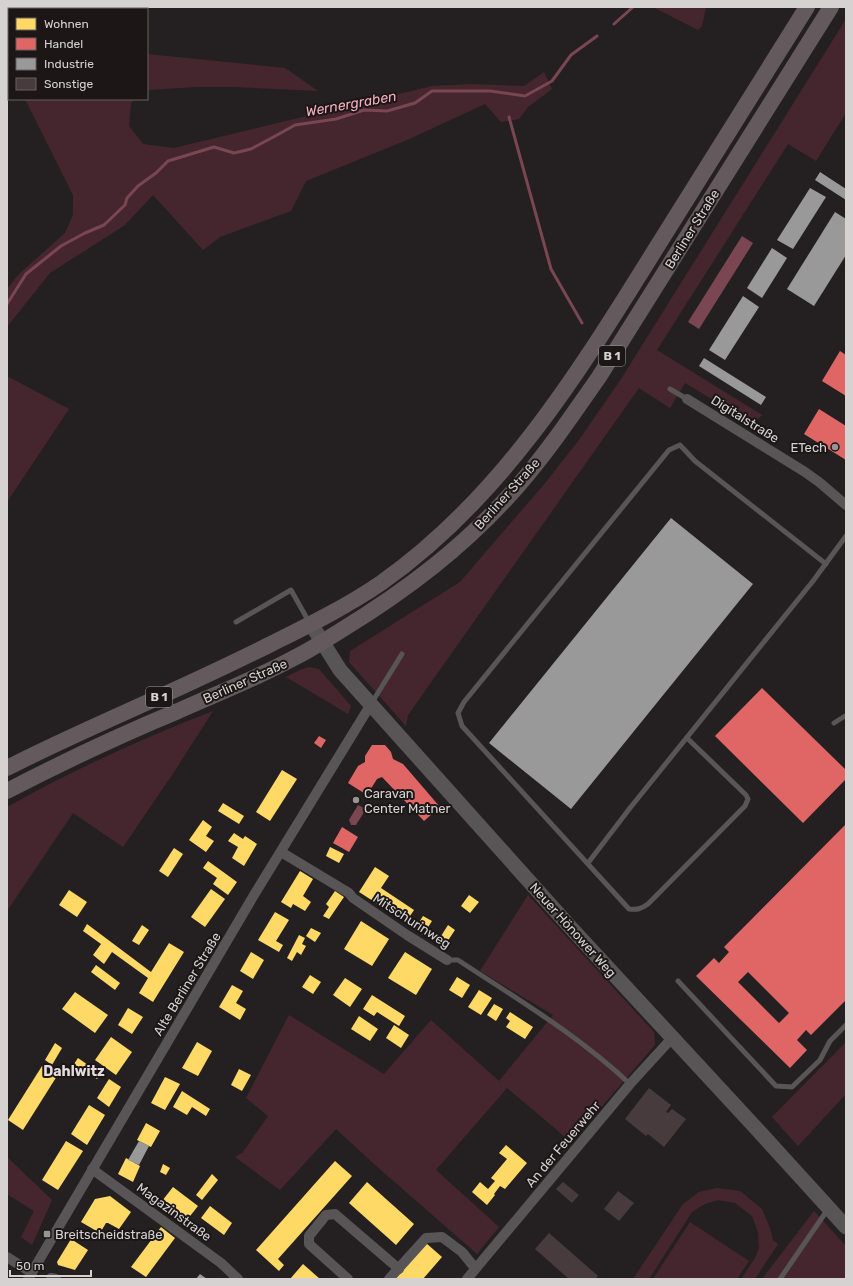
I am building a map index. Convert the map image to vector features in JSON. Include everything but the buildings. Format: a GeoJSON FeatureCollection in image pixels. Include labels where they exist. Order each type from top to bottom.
{"type":"FeatureCollection","features":[{"type":"Feature","properties":{"kind":"main road","name":"Berliner Straße"},"geometry":{"type":"LineString","coordinates":[[7,768],[75,735],[208,675],[338,610],[380,584],[442,535],[505,469],[540,425],[580,368],[807,7]]}},
{"type":"Feature","properties":{"kind":"main road","name":"Berliner Straße"},"geometry":{"type":"LineString","coordinates":[[7,791],[142,727],[235,687],[293,659],[391,599],[424,575],[490,516],[518,486],[558,435],[599,377],[831,7]]}},
{"type":"Feature","properties":{"kind":"main road","name":"Neuer Hönower Weg"},"geometry":{"type":"LineString","coordinates":[[310,624],[340,670],[571,928],[846,1227]]}},
{"type":"Feature","properties":{"kind":"street","name":"Digitalstraße"},"geometry":{"type":"LineString","coordinates":[[687,399],[805,472],[846,505]]}},
{"type":"Feature","properties":{"kind":"street","name":"Alte Berliner Straße"},"geometry":{"type":"LineString","coordinates":[[30,1276],[92,1168],[371,704]]}},
{"type":"Feature","properties":{"kind":"street","name":"Mitschurinweg"},"geometry":{"type":"LineString","coordinates":[[281,852],[349,893],[353,898],[407,936],[447,960]]}},
{"type":"Feature","properties":{"kind":"street","name":"An der Feuerwehr"},"geometry":{"type":"LineString","coordinates":[[467,1279],[630,1084],[672,1038]]}},
{"type":"Feature","properties":{"kind":"street","name":"Magazinstraße"},"geometry":{"type":"LineString","coordinates":[[92,1168],[221,1263],[238,1279]]}},
{"type":"Feature","properties":{"kind":"street"},"geometry":{"type":"LineString","coordinates":[[348,1279],[308,1244],[309,1236],[326,1215],[335,1214],[398,1269]]}},
{"type":"Feature","properties":{"kind":"street"},"geometry":{"type":"LineString","coordinates":[[389,1279],[426,1238],[442,1237],[462,1252],[475,1268]]}},
{"type":"Feature","properties":{"kind":"street"},"geometry":{"type":"LineString","coordinates":[[7,1257],[30,1276]]}},
{"type":"Feature","properties":{"kind":"lane"},"geometry":{"type":"LineString","coordinates":[[670,389],[687,399]]}},
{"type":"Feature","properties":{"kind":"lane"},"geometry":{"type":"LineString","coordinates":[[687,738],[746,795],[748,800],[745,806],[642,908],[637,910],[629,909],[550,823],[462,726],[458,713],[464,702],[669,450],[680,445],[695,461],[826,564]]}},
{"type":"Feature","properties":{"kind":"lane"},"geometry":{"type":"LineString","coordinates":[[588,863],[630,808],[826,564],[846,536]]}},
{"type":"Feature","properties":{"kind":"lane"},"geometry":{"type":"LineString","coordinates":[[236,622],[291,590],[310,624]]}},
{"type":"Feature","properties":{"kind":"lane"},"geometry":{"type":"LineString","coordinates":[[371,704],[402,654]]}},
{"type":"Feature","properties":{"kind":"lane"},"geometry":{"type":"LineString","coordinates":[[834,723],[845,716],[846,717]]}},
{"type":"Feature","properties":{"kind":"lane","name":"Mitschurinweg"},"geometry":{"type":"LineString","coordinates":[[447,960],[458,960],[550,1020],[606,1062],[630,1084]]}},
{"type":"Feature","properties":{"kind":"lane"},"geometry":{"type":"LineString","coordinates":[[678,980],[776,1086],[792,1087],[820,1060],[830,1041],[846,1025]]}},
{"type":"Feature","properties":{"kind":"lane"},"geometry":{"type":"LineString","coordinates":[[780,1279],[829,1208]]}},
{"type":"Feature","properties":{"kind":"shaded area"},"geometry":{"type":"Polygon","coordinates":[[[653,7],[706,7],[702,26],[698,30],[653,7]]]}},
{"type":"Feature","properties":{"kind":"shaded area"},"geometry":{"type":"Polygon","coordinates":[[[846,19],[846,113],[816,161],[788,144],[657,350],[762,415],[753,424],[685,383],[670,408],[639,388],[408,715],[406,726],[349,662],[350,651],[460,582],[546,482],[579,440],[621,379],[846,19]]]}},
{"type":"Feature","properties":{"kind":"shaded area"},"geometry":{"type":"Polygon","coordinates":[[[7,36],[8,36],[8,66],[7,36]]]}},
{"type":"Feature","properties":{"kind":"shaded area"},"geometry":{"type":"Polygon","coordinates":[[[148,54],[285,68],[318,91],[235,87],[196,87],[148,90],[148,54]]]}},
{"type":"Feature","properties":{"kind":"shaded area"},"geometry":{"type":"Polygon","coordinates":[[[544,72],[552,89],[528,107],[519,119],[501,122],[485,104],[407,140],[306,181],[291,211],[220,237],[203,250],[153,195],[125,225],[50,273],[7,327],[7,289],[18,275],[65,233],[73,215],[73,195],[26,100],[135,100],[131,103],[129,126],[143,144],[174,148],[432,86],[471,84],[524,86],[544,72]]]}},
{"type":"Feature","properties":{"kind":"shaded area"},"geometry":{"type":"Polygon","coordinates":[[[742,236],[753,243],[699,329],[688,322],[742,236]]]}},
{"type":"Feature","properties":{"kind":"shaded area"},"geometry":{"type":"Polygon","coordinates":[[[7,376],[69,409],[7,502],[7,376]]]}},
{"type":"Feature","properties":{"kind":"shaded area"},"geometry":{"type":"Polygon","coordinates":[[[309,667],[319,669],[351,706],[348,714],[286,677],[309,667]]]}},
{"type":"Feature","properties":{"kind":"shaded area"},"geometry":{"type":"Polygon","coordinates":[[[213,711],[123,847],[73,813],[7,911],[7,807],[108,755],[213,711]]]}},
{"type":"Feature","properties":{"kind":"shaded area"},"geometry":{"type":"Polygon","coordinates":[[[358,805],[366,809],[356,825],[351,825],[349,820],[358,805]]]}},
{"type":"Feature","properties":{"kind":"shaded area"},"geometry":{"type":"Polygon","coordinates":[[[528,895],[654,1032],[655,1045],[571,1142],[507,1088],[436,1170],[499,1227],[477,1254],[336,1129],[280,1190],[235,1157],[243,1152],[268,1116],[246,1098],[289,1015],[384,1074],[431,1020],[499,1081],[553,1015],[480,971],[528,895]]]}},
{"type":"Feature","properties":{"kind":"shaded area"},"geometry":{"type":"Polygon","coordinates":[[[846,1042],[846,1094],[798,1146],[772,1117],[846,1042]]]}},
{"type":"Feature","properties":{"kind":"shaded area"},"geometry":{"type":"Polygon","coordinates":[[[7,1157],[52,1200],[32,1245],[21,1237],[34,1211],[7,1194],[7,1157]]]}},
{"type":"Feature","properties":{"kind":"shaded area"},"geometry":{"type":"Polygon","coordinates":[[[717,1188],[740,1191],[762,1209],[773,1240],[778,1244],[755,1279],[741,1279],[755,1258],[759,1248],[758,1232],[752,1216],[735,1203],[718,1200],[705,1204],[692,1212],[649,1279],[633,1279],[683,1204],[699,1192],[717,1188]]]}},
{"type":"Feature","properties":{"kind":"shaded area"},"geometry":{"type":"Polygon","coordinates":[[[814,1211],[846,1246],[846,1279],[762,1279],[814,1211]]]}},
{"type":"Feature","properties":{"kind":"shaded area"},"geometry":{"type":"Polygon","coordinates":[[[690,1222],[749,1261],[737,1279],[653,1279],[690,1222]]]}},
{"type":"Feature","properties":{"kind":"waterway","name":"Wernergraben"},"geometry":{"type":"LineString","coordinates":[[614,24],[633,7]]}},
{"type":"Feature","properties":{"kind":"waterway","name":"Wernergraben"},"geometry":{"type":"LineString","coordinates":[[7,304],[26,274],[61,246],[104,225],[125,205],[127,198],[138,186],[156,173],[168,161],[214,147],[234,153],[251,149],[295,125],[336,119],[364,110],[387,111],[415,103],[432,91],[490,91],[525,96],[552,81],[571,55],[597,36]]}},
{"type":"Feature","properties":{"kind":"waterway"},"geometry":{"type":"LineString","coordinates":[[509,117],[551,269],[582,323]]}},
{"type":"Feature","properties":{"kind":"place","name":"ETech"},"geometry":{"type":"Point","coordinates":[835,447]}},
{"type":"Feature","properties":{"kind":"place","name":"Caravan Center Matner"},"geometry":{"type":"Point","coordinates":[356,800]}},
{"type":"Feature","properties":{"kind":"place","name":"Breitscheidstraße"},"geometry":{"type":"Point","coordinates":[47,1234]}},
{"type":"Feature","properties":{"kind":"district","name":"Dahlwitz"},"geometry":{"type":"Point","coordinates":[74,1071]}}]}
